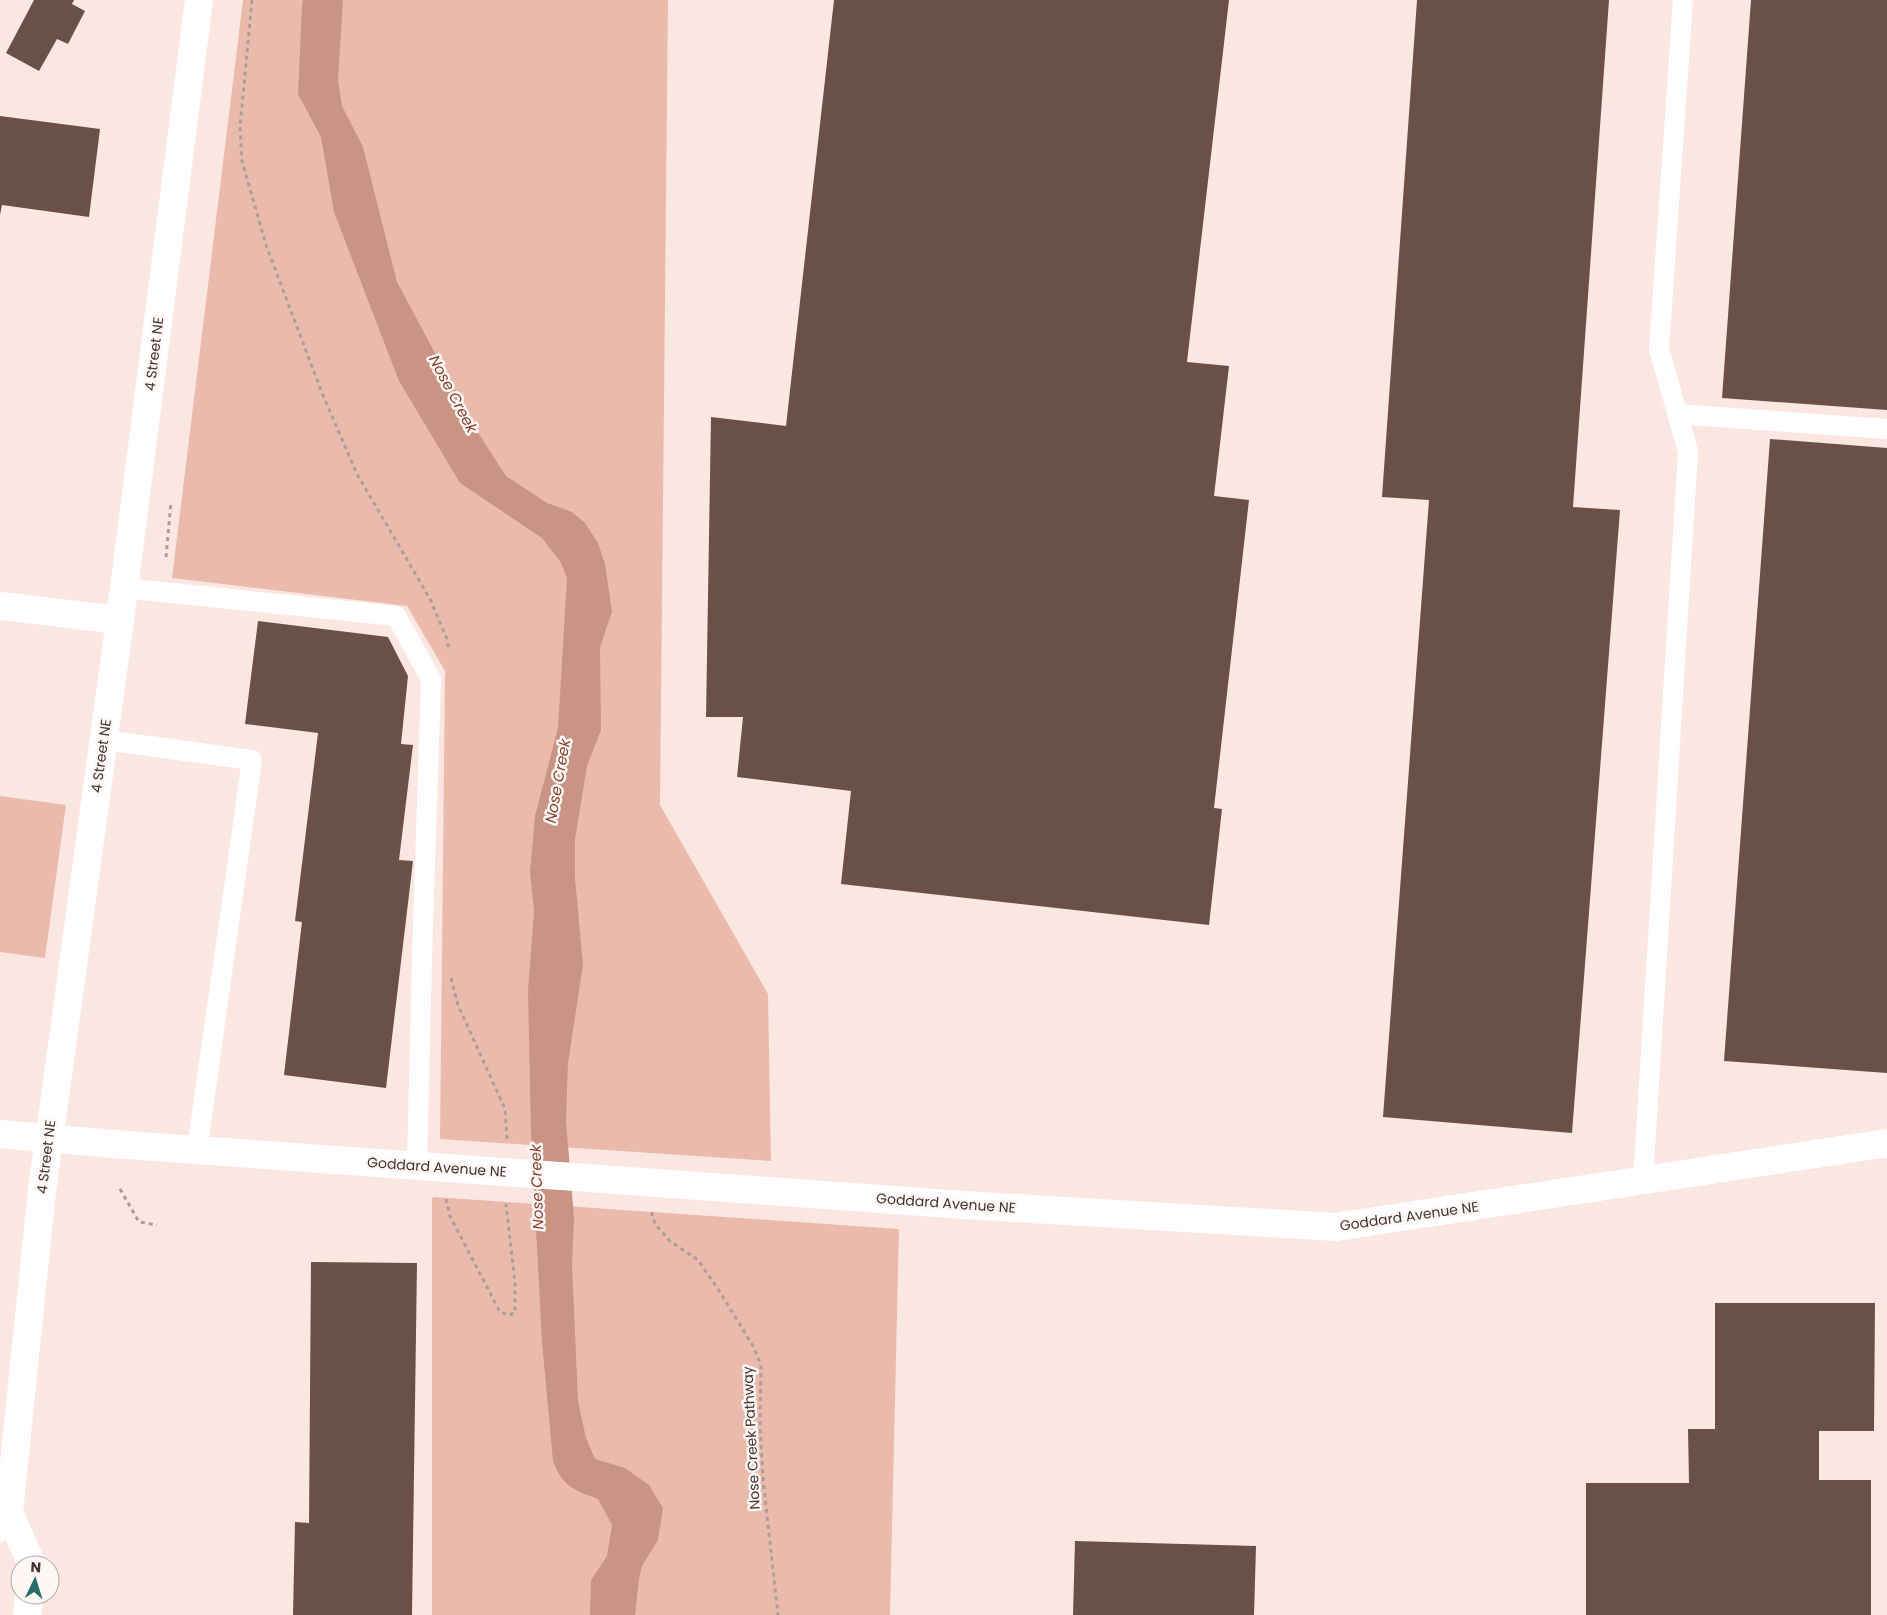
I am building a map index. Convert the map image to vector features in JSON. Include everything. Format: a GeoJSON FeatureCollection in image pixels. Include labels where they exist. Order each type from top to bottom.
{"type":"FeatureCollection","features":[{"type":"Feature","properties":{"kind":"street","name":"4 Street NE"},"geometry":{"type":"LineString","coordinates":[[26,1555],[5,1520],[48,1138],[120,620],[199,0]]}},
{"type":"Feature","properties":{"kind":"street"},"geometry":{"type":"LineString","coordinates":[[0,606],[120,620]]}},
{"type":"Feature","properties":{"kind":"street","name":"Goddard Avenue NE"},"geometry":{"type":"LineString","coordinates":[[0,1134],[973,1206],[1336,1227],[1887,1143]]}},
{"type":"Feature","properties":{"kind":"lane"},"geometry":{"type":"LineString","coordinates":[[1644,1181],[1688,452],[1659,349],[1683,0]]}},
{"type":"Feature","properties":{"kind":"lane"},"geometry":{"type":"LineString","coordinates":[[1677,414],[1887,429]]}},
{"type":"Feature","properties":{"kind":"lane"},"geometry":{"type":"LineString","coordinates":[[123,588],[396,616],[431,679],[417,1166]]}},
{"type":"Feature","properties":{"kind":"lane"},"geometry":{"type":"LineString","coordinates":[[104,740],[252,760],[197,1150]]}},
{"type":"Feature","properties":{"kind":"path"},"geometry":{"type":"LineString","coordinates":[[166,557],[172,502]]}},
{"type":"Feature","properties":{"kind":"path"},"geometry":{"type":"LineString","coordinates":[[120,1189],[139,1222],[157,1225]]}},
{"type":"Feature","properties":{"kind":"path"},"geometry":{"type":"LineString","coordinates":[[444,1194],[450,1216],[500,1312],[508,1315],[515,1312],[515,1283],[506,1214]]}},
{"type":"Feature","properties":{"kind":"path","name":"Nose Creek Pathway"},"geometry":{"type":"LineString","coordinates":[[652,1207],[652,1217],[656,1225],[670,1241],[698,1260],[753,1346],[761,1365],[760,1424],[763,1479],[778,1615]]}},
{"type":"Feature","properties":{"kind":"shaded area"},"geometry":{"type":"Polygon","coordinates":[[[243,0],[668,0],[660,805],[768,994],[771,1161],[440,1139],[445,671],[407,606],[172,578],[243,0]]]}},
{"type":"Feature","properties":{"kind":"shaded area"},"geometry":{"type":"Polygon","coordinates":[[[0,796],[66,805],[45,958],[0,952],[0,796]]]}},
{"type":"Feature","properties":{"kind":"shaded area"},"geometry":{"type":"Polygon","coordinates":[[[432,1198],[899,1229],[890,1615],[432,1615],[432,1198]]]}},
{"type":"Feature","properties":{"kind":"water","name":"Nose Creek"},"geometry":{"type":"Polygon","coordinates":[[[303,0],[343,0],[338,80],[342,106],[363,147],[397,282],[475,428],[506,476],[547,503],[572,512],[585,523],[598,543],[605,564],[612,612],[600,647],[601,730],[587,766],[575,839],[575,878],[583,965],[568,1063],[566,1121],[574,1218],[572,1265],[578,1401],[586,1438],[595,1459],[625,1468],[649,1485],[663,1508],[658,1540],[642,1566],[635,1615],[590,1615],[591,1580],[607,1556],[612,1525],[598,1499],[576,1490],[565,1482],[553,1461],[542,1342],[531,1134],[528,990],[534,911],[530,872],[535,816],[558,728],[567,578],[560,561],[542,538],[460,483],[399,381],[334,212],[321,137],[298,94],[303,0]]]}},
{"type":"Feature","properties":{"kind":"building"},"geometry":{"type":"Polygon","coordinates":[[[34,0],[74,0],[72,4],[85,11],[68,44],[57,39],[39,71],[6,53],[34,0]]]}},
{"type":"Feature","properties":{"kind":"building"},"geometry":{"type":"Polygon","coordinates":[[[834,0],[1229,0],[1187,362],[1229,366],[1214,496],[1249,500],[1214,808],[1222,809],[1209,925],[841,884],[851,791],[737,777],[743,717],[706,717],[711,417],[786,426],[834,0]]]}},
{"type":"Feature","properties":{"kind":"building"},"geometry":{"type":"Polygon","coordinates":[[[1417,0],[1609,0],[1573,507],[1620,510],[1572,1133],[1383,1117],[1429,500],[1382,497],[1417,0]]]}},
{"type":"Feature","properties":{"kind":"building"},"geometry":{"type":"Polygon","coordinates":[[[1751,0],[1887,0],[1887,410],[1722,398],[1751,0]]]}},
{"type":"Feature","properties":{"kind":"building"},"geometry":{"type":"Polygon","coordinates":[[[0,116],[100,129],[89,217],[2,205],[0,215],[0,116]]]}},
{"type":"Feature","properties":{"kind":"building"},"geometry":{"type":"Polygon","coordinates":[[[1770,439],[1887,448],[1887,1073],[1724,1061],[1770,439]]]}},
{"type":"Feature","properties":{"kind":"building"},"geometry":{"type":"Polygon","coordinates":[[[258,621],[388,637],[408,676],[401,744],[413,745],[399,860],[413,861],[386,1088],[284,1075],[302,922],[295,921],[318,733],[245,724],[258,621]]]}},
{"type":"Feature","properties":{"kind":"building"},"geometry":{"type":"Polygon","coordinates":[[[311,1262],[417,1263],[412,1615],[293,1615],[295,1522],[309,1523],[311,1262]]]}},
{"type":"Feature","properties":{"kind":"building"},"geometry":{"type":"Polygon","coordinates":[[[1715,1303],[1875,1303],[1874,1431],[1819,1431],[1819,1480],[1871,1480],[1871,1615],[1586,1615],[1586,1483],[1689,1483],[1688,1429],[1715,1429],[1715,1303]]]}},
{"type":"Feature","properties":{"kind":"building"},"geometry":{"type":"Polygon","coordinates":[[[1075,1541],[1256,1546],[1254,1615],[1073,1615],[1075,1541]]]}}]}
